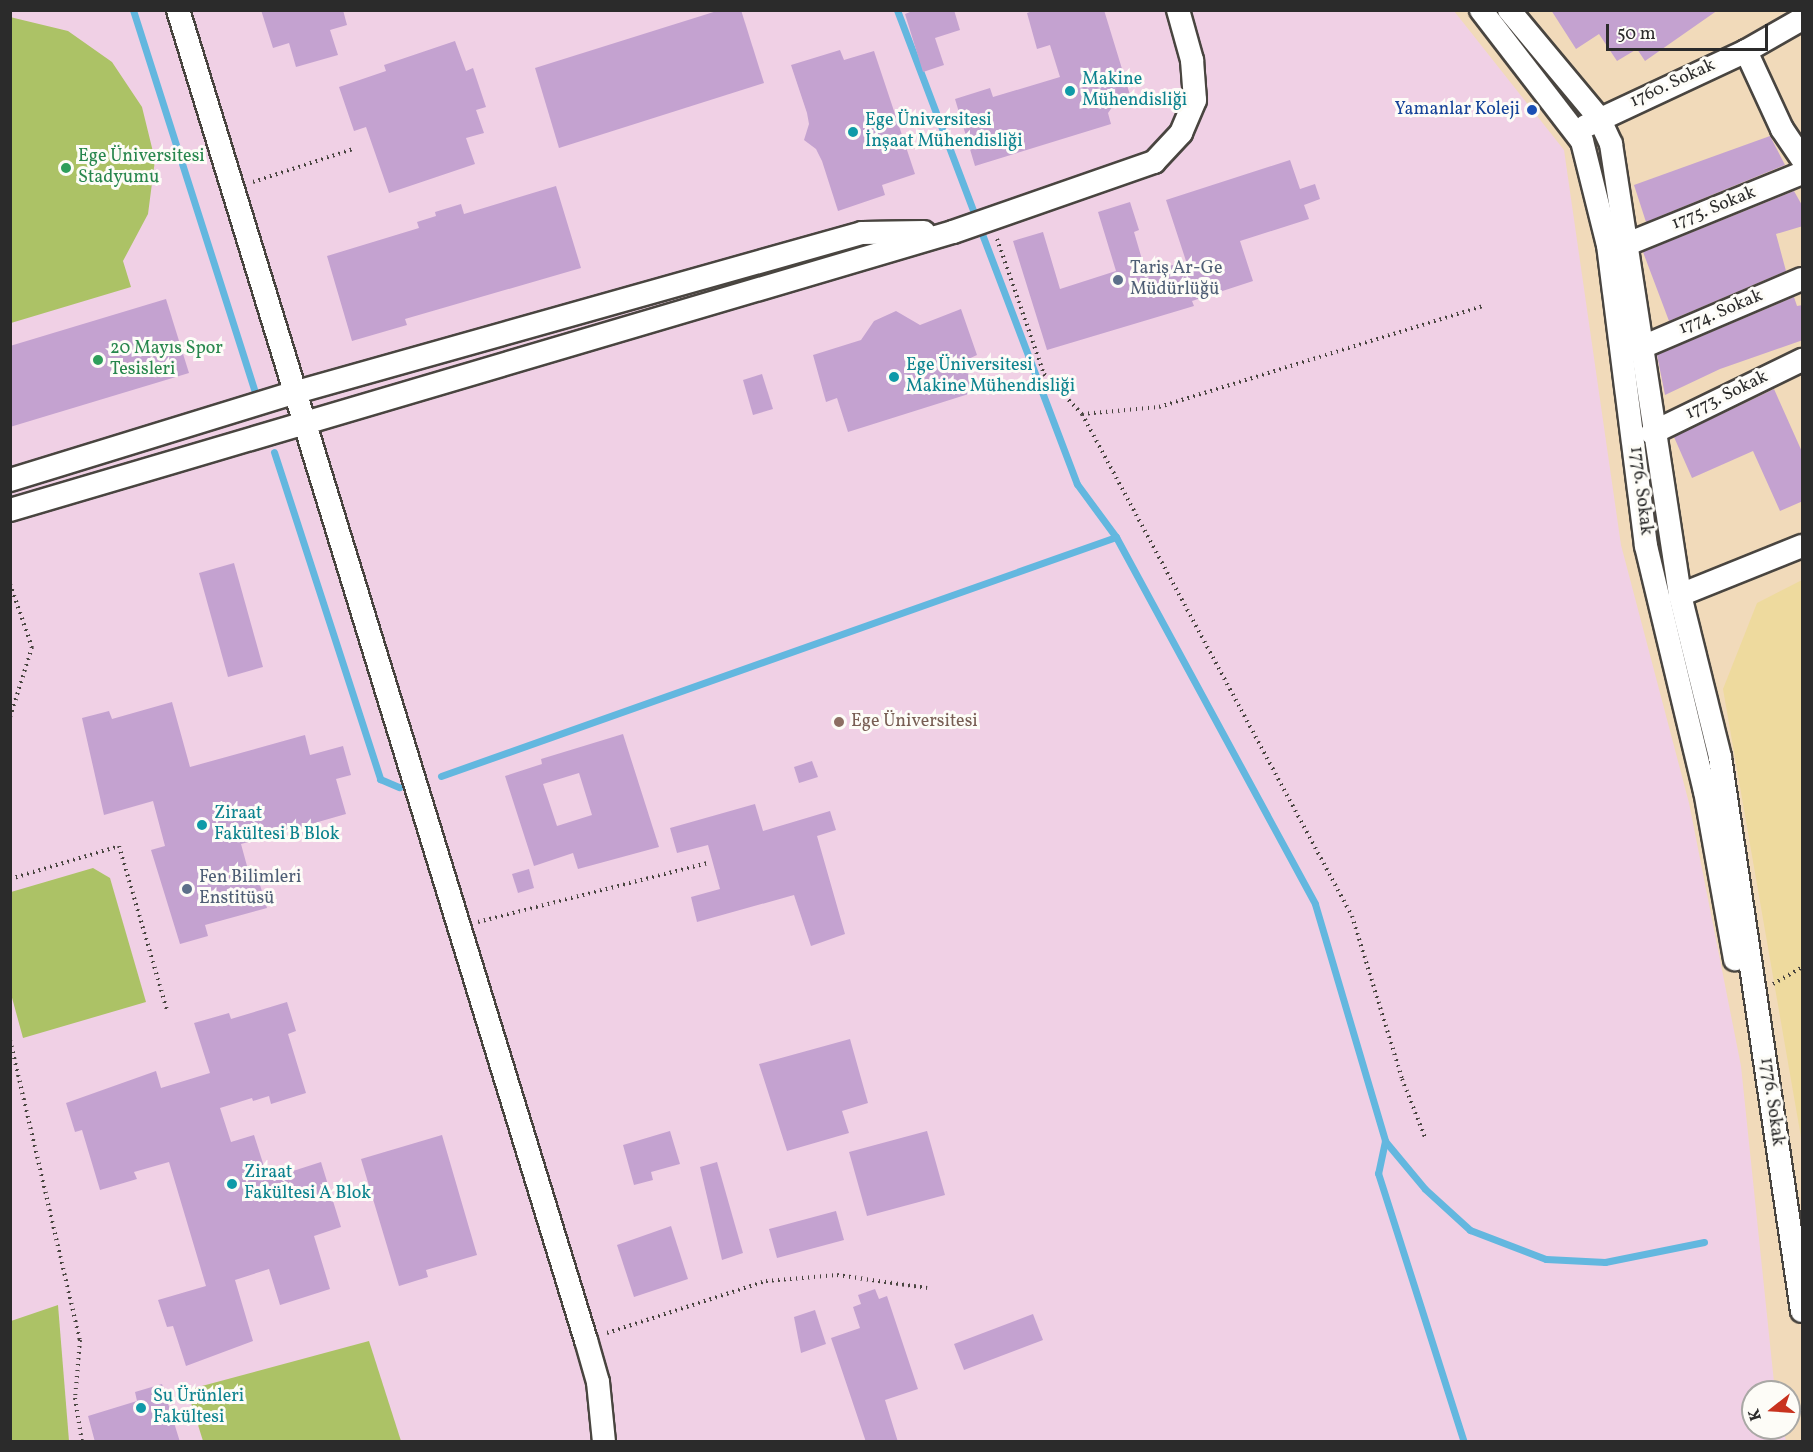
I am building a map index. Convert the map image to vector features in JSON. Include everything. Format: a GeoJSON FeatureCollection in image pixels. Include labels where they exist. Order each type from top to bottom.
{"type":"FeatureCollection","features":[{"type":"Feature","properties":{"kind":"street"},"geometry":{"type":"LineString","coordinates":[[178,10],[293,393],[460,927],[597,1382],[619,1442]]}},
{"type":"Feature","properties":{"kind":"street"},"geometry":{"type":"LineString","coordinates":[[10,510],[303,425],[613,329],[727,298],[972,225],[1154,162],[1174,140],[1195,100],[1192,60],[1178,10]]}},
{"type":"Feature","properties":{"kind":"street","name":"1776. Sokak"},"geometry":{"type":"LineString","coordinates":[[1481,10],[1582,141],[1608,244],[1647,546],[1705,790],[1795,1205],[1803,1311]]}},
{"type":"Feature","properties":{"kind":"street","name":"1776. Sokak"},"geometry":{"type":"LineString","coordinates":[[1515,12],[1599,118],[1611,144],[1653,433],[1680,595],[1720,757],[1749,999]]}},
{"type":"Feature","properties":{"kind":"street","name":"1760. Sokak"},"geometry":{"type":"LineString","coordinates":[[1575,132],[1599,118],[1746,51],[1803,19]]}},
{"type":"Feature","properties":{"kind":"street"},"geometry":{"type":"LineString","coordinates":[[1746,51],[1782,129],[1803,159]]}},
{"type":"Feature","properties":{"kind":"street","name":"1775. Sokak"},"geometry":{"type":"LineString","coordinates":[[1625,245],[1803,172]]}},
{"type":"Feature","properties":{"kind":"street"},"geometry":{"type":"LineString","coordinates":[[10,480],[293,393],[862,233],[972,225]]}},
{"type":"Feature","properties":{"kind":"street"},"geometry":{"type":"LineString","coordinates":[[721,273],[727,298]]}},
{"type":"Feature","properties":{"kind":"street","name":"1774. Sokak"},"geometry":{"type":"LineString","coordinates":[[1640,348],[1803,279]]}},
{"type":"Feature","properties":{"kind":"street"},"geometry":{"type":"LineString","coordinates":[[604,305],[613,329]]}},
{"type":"Feature","properties":{"kind":"street","name":"1773. Sokak"},"geometry":{"type":"LineString","coordinates":[[1653,433],[1803,360]]}},
{"type":"Feature","properties":{"kind":"street"},"geometry":{"type":"LineString","coordinates":[[1680,595],[1803,546]]}},
{"type":"Feature","properties":{"kind":"street"},"geometry":{"type":"LineString","coordinates":[[597,1382],[604,1442]]}},
{"type":"Feature","properties":{"kind":"path"},"geometry":{"type":"LineString","coordinates":[[232,189],[353,149]]}},
{"type":"Feature","properties":{"kind":"path"},"geometry":{"type":"LineString","coordinates":[[972,225],[1044,374],[1083,414],[1352,916],[1402,1079],[1425,1137]]}},
{"type":"Feature","properties":{"kind":"path"},"geometry":{"type":"LineString","coordinates":[[1083,414],[1159,407],[1483,306]]}},
{"type":"Feature","properties":{"kind":"path"},"geometry":{"type":"LineString","coordinates":[[10,584],[32,647],[10,717]]}},
{"type":"Feature","properties":{"kind":"path"},"geometry":{"type":"LineString","coordinates":[[10,879],[119,846],[167,1010]]}},
{"type":"Feature","properties":{"kind":"path"},"geometry":{"type":"LineString","coordinates":[[460,927],[707,864]]}},
{"type":"Feature","properties":{"kind":"path"},"geometry":{"type":"LineString","coordinates":[[1749,999],[1803,967]]}},
{"type":"Feature","properties":{"kind":"path"},"geometry":{"type":"LineString","coordinates":[[10,1040],[80,1340],[75,1398],[82,1442]]}},
{"type":"Feature","properties":{"kind":"path"},"geometry":{"type":"LineString","coordinates":[[586,1340],[766,1281],[837,1275],[927,1288]]}},
{"type":"Feature","properties":{"kind":"shaded area","name":"Ege Üniversitesi"},"geometry":{"type":"Polygon","coordinates":[[[10,11],[1454,11],[1564,150],[1621,545],[1689,803],[1741,1066],[1774,1380],[1741,1380],[1741,1440],[1786,1441],[11,1441],[10,11]]]}},
{"type":"Feature","properties":{"kind":"green space"},"geometry":{"type":"Polygon","coordinates":[[[10,17],[68,31],[112,62],[142,107],[155,160],[148,214],[123,261],[131,287],[11,323],[10,17]]]}},
{"type":"Feature","properties":{"kind":"green space"},"geometry":{"type":"Polygon","coordinates":[[[93,868],[110,878],[146,1002],[23,1038],[11,994],[11,892],[93,868]]]}},
{"type":"Feature","properties":{"kind":"green space"},"geometry":{"type":"Polygon","coordinates":[[[58,1305],[69,1441],[11,1441],[11,1321],[58,1305]]]}},
{"type":"Feature","properties":{"kind":"green space"},"geometry":{"type":"Polygon","coordinates":[[[369,1341],[401,1441],[203,1441],[187,1390],[369,1341]]]}},
{"type":"Feature","properties":{"kind":"sand"},"geometry":{"type":"Polygon","coordinates":[[[1802,580],[1802,1143],[1723,689],[1757,603],[1802,580]]]}},
{"type":"Feature","properties":{"kind":"building"},"geometry":{"type":"Polygon","coordinates":[[[261,10],[343,10],[347,25],[330,30],[338,55],[296,67],[289,43],[273,48],[261,10]]]}},
{"type":"Feature","properties":{"kind":"building"},"geometry":{"type":"Polygon","coordinates":[[[720,10],[741,10],[764,83],[559,148],[535,68],[720,10]]]}},
{"type":"Feature","properties":{"kind":"building"},"geometry":{"type":"Polygon","coordinates":[[[915,10],[954,10],[960,30],[935,38],[944,65],[923,72],[905,14],[915,10]]]}},
{"type":"Feature","properties":{"kind":"building","name":"Makine Mühendisliği"},"geometry":{"type":"Polygon","coordinates":[[[1036,10],[1104,10],[1130,95],[1118,99],[1108,113],[1111,124],[975,166],[955,99],[990,88],[993,97],[1060,77],[1050,45],[1037,49],[1027,13],[1036,10]]]}},
{"type":"Feature","properties":{"kind":"building"},"geometry":{"type":"Polygon","coordinates":[[[1551,10],[1718,10],[1645,61],[1637,49],[1617,61],[1599,34],[1576,49],[1551,10]]]}},
{"type":"Feature","properties":{"kind":"building"},"geometry":{"type":"Polygon","coordinates":[[[455,41],[466,71],[473,68],[486,107],[476,110],[484,133],[466,138],[475,164],[389,193],[366,127],[354,131],[339,87],[386,71],[384,65],[455,41]]]}},
{"type":"Feature","properties":{"kind":"building","name":"Ege Üniversitesi İnşaat Mühendisliği"},"geometry":{"type":"Polygon","coordinates":[[[840,50],[844,60],[874,51],[915,174],[882,185],[885,195],[838,211],[822,161],[816,149],[804,140],[809,124],[791,65],[840,50]]]}},
{"type":"Feature","properties":{"kind":"building"},"geometry":{"type":"Polygon","coordinates":[[[1770,136],[1785,165],[1646,222],[1634,185],[1770,136]]]}},
{"type":"Feature","properties":{"kind":"building"},"geometry":{"type":"Polygon","coordinates":[[[1290,160],[1300,189],[1315,184],[1320,199],[1304,205],[1309,219],[1240,241],[1253,281],[1192,301],[1194,306],[1047,350],[1013,241],[1043,232],[1060,289],[1116,271],[1098,212],[1130,202],[1139,230],[1134,232],[1146,273],[1186,261],[1166,200],[1290,160]]]}},
{"type":"Feature","properties":{"kind":"building"},"geometry":{"type":"Polygon","coordinates":[[[556,186],[581,268],[405,319],[407,325],[352,341],[327,256],[419,228],[417,222],[436,216],[435,212],[461,204],[464,214],[556,186]]]}},
{"type":"Feature","properties":{"kind":"building"},"geometry":{"type":"Polygon","coordinates":[[[1794,191],[1803,207],[1803,226],[1776,234],[1786,271],[1669,321],[1643,252],[1794,191]]]}},
{"type":"Feature","properties":{"kind":"building"},"geometry":{"type":"Polygon","coordinates":[[[1794,297],[1797,306],[1803,305],[1803,340],[1720,369],[1665,395],[1657,355],[1794,297]]]}},
{"type":"Feature","properties":{"kind":"building","name":"20 Mayıs Spor Tesisleri"},"geometry":{"type":"Polygon","coordinates":[[[166,299],[189,373],[10,427],[10,346],[166,299]]]}},
{"type":"Feature","properties":{"kind":"building","name":"Ege Üniversitesi Makine Mühendisliği"},"geometry":{"type":"Polygon","coordinates":[[[961,309],[977,355],[964,361],[975,392],[848,432],[837,398],[826,402],[813,355],[861,340],[874,321],[896,311],[920,325],[961,309]]]}},
{"type":"Feature","properties":{"kind":"building"},"geometry":{"type":"Polygon","coordinates":[[[762,374],[773,409],[753,415],[743,380],[762,374]]]}},
{"type":"Feature","properties":{"kind":"building"},"geometry":{"type":"Polygon","coordinates":[[[1774,389],[1803,454],[1803,501],[1780,511],[1753,451],[1692,478],[1674,437],[1774,389]]]}},
{"type":"Feature","properties":{"kind":"building"},"geometry":{"type":"Polygon","coordinates":[[[234,563],[263,667],[228,677],[199,573],[234,563]]]}},
{"type":"Feature","properties":{"kind":"building","name":"Ziraat Fakültesi B Blok"},"geometry":{"type":"Polygon","coordinates":[[[172,702],[190,767],[305,735],[310,755],[343,746],[351,775],[336,779],[346,814],[241,844],[250,877],[257,875],[267,908],[205,925],[208,936],[180,944],[151,850],[165,846],[153,801],[104,815],[82,718],[109,711],[112,719],[172,702]]]}},
{"type":"Feature","properties":{"kind":"building"},"geometry":{"type":"Polygon","coordinates":[[[623,734],[659,847],[578,869],[573,853],[534,866],[505,776],[542,764],[541,759],[623,734]],[[579,773],[543,784],[557,826],[592,815],[579,773]]]}},
{"type":"Feature","properties":{"kind":"building"},"geometry":{"type":"Polygon","coordinates":[[[812,761],[818,777],[799,783],[794,767],[812,761]]]}},
{"type":"Feature","properties":{"kind":"building"},"geometry":{"type":"Polygon","coordinates":[[[755,804],[763,831],[830,811],[836,830],[817,836],[845,934],[811,946],[794,895],[697,922],[691,897],[720,889],[708,845],[677,853],[670,828],[755,804]]]}},
{"type":"Feature","properties":{"kind":"building"},"geometry":{"type":"Polygon","coordinates":[[[529,869],[534,888],[518,893],[512,874],[529,869]]]}},
{"type":"Feature","properties":{"kind":"building","name":"Ziraat Fakültesi A Blok"},"geometry":{"type":"Polygon","coordinates":[[[287,1002],[296,1031],[288,1034],[306,1093],[271,1104],[269,1096],[253,1101],[252,1098],[220,1108],[231,1142],[254,1135],[268,1179],[321,1162],[341,1227],[314,1236],[330,1289],[280,1305],[269,1269],[235,1280],[253,1341],[186,1366],[173,1326],[167,1327],[158,1300],[206,1286],[169,1162],[134,1172],[137,1179],[100,1190],[82,1130],[75,1132],[66,1103],[156,1071],[161,1088],[210,1073],[194,1023],[229,1013],[231,1019],[287,1002]]]}},
{"type":"Feature","properties":{"kind":"building"},"geometry":{"type":"Polygon","coordinates":[[[850,1039],[868,1103],[842,1111],[849,1133],[787,1151],[759,1064],[850,1039]]]}},
{"type":"Feature","properties":{"kind":"building"},"geometry":{"type":"Polygon","coordinates":[[[670,1131],[680,1164],[651,1172],[653,1180],[634,1185],[623,1145],[670,1131]]]}},
{"type":"Feature","properties":{"kind":"building"},"geometry":{"type":"Polygon","coordinates":[[[927,1131],[945,1195],[867,1216],[849,1152],[927,1131]]]}},
{"type":"Feature","properties":{"kind":"building"},"geometry":{"type":"Polygon","coordinates":[[[442,1135],[477,1255],[426,1270],[428,1277],[399,1286],[361,1159],[442,1135]]]}},
{"type":"Feature","properties":{"kind":"building"},"geometry":{"type":"Polygon","coordinates":[[[717,1162],[743,1253],[722,1260],[700,1167],[717,1162]]]}},
{"type":"Feature","properties":{"kind":"building"},"geometry":{"type":"Polygon","coordinates":[[[836,1211],[844,1240],[777,1258],[769,1229],[836,1211]]]}},
{"type":"Feature","properties":{"kind":"building"},"geometry":{"type":"Polygon","coordinates":[[[671,1226],[688,1279],[634,1297],[617,1245],[671,1226]]]}},
{"type":"Feature","properties":{"kind":"building"},"geometry":{"type":"Polygon","coordinates":[[[875,1289],[879,1299],[887,1296],[918,1389],[885,1400],[898,1442],[866,1442],[831,1338],[860,1328],[853,1307],[861,1304],[858,1295],[875,1289]]]}},
{"type":"Feature","properties":{"kind":"building"},"geometry":{"type":"Polygon","coordinates":[[[815,1310],[826,1344],[801,1353],[794,1317],[815,1310]]]}},
{"type":"Feature","properties":{"kind":"building"},"geometry":{"type":"Polygon","coordinates":[[[1033,1314],[1043,1340],[964,1370],[954,1344],[1033,1314]]]}},
{"type":"Feature","properties":{"kind":"building","name":"Su Ürünleri Fakültesi"},"geometry":{"type":"Polygon","coordinates":[[[162,1384],[180,1442],[95,1442],[88,1416],[137,1401],[135,1392],[162,1384]]]}},
{"type":"Feature","properties":{"kind":"waterway"},"geometry":{"type":"LineString","coordinates":[[133,10],[255,392]]}},
{"type":"Feature","properties":{"kind":"waterway"},"geometry":{"type":"LineString","coordinates":[[897,10],[1077,484],[1116,537],[1315,904],[1385,1141],[1425,1189],[1470,1230],[1546,1259],[1605,1262],[1704,1242]]}},
{"type":"Feature","properties":{"kind":"waterway"},"geometry":{"type":"LineString","coordinates":[[274,452],[380,779],[399,787]]}},
{"type":"Feature","properties":{"kind":"waterway"},"geometry":{"type":"LineString","coordinates":[[441,776],[1116,537]]}},
{"type":"Feature","properties":{"kind":"waterway"},"geometry":{"type":"LineString","coordinates":[[1385,1141],[1378,1173],[1464,1442]]}},
{"type":"Feature","properties":{"kind":"place","name":"Makine Mühendisliği"},"geometry":{"type":"Point","coordinates":[1070,91]}},
{"type":"Feature","properties":{"kind":"place","name":"Yamanlar Koleji"},"geometry":{"type":"Point","coordinates":[1532,110]}},
{"type":"Feature","properties":{"kind":"place","name":"Ege Üniversitesi İnşaat Mühendisliği"},"geometry":{"type":"Point","coordinates":[853,132]}},
{"type":"Feature","properties":{"kind":"place","name":"Ege Üniversitesi Stadyumu"},"geometry":{"type":"Point","coordinates":[66,168]}},
{"type":"Feature","properties":{"kind":"place","name":"Tariş Ar-Ge Müdürlüğü"},"geometry":{"type":"Point","coordinates":[1118,280]}},
{"type":"Feature","properties":{"kind":"place","name":"20 Mayıs Spor Tesisleri"},"geometry":{"type":"Point","coordinates":[98,360]}},
{"type":"Feature","properties":{"kind":"place","name":"Ege Üniversitesi Makine Mühendisliği"},"geometry":{"type":"Point","coordinates":[894,377]}},
{"type":"Feature","properties":{"kind":"place","name":"Ege Üniversitesi"},"geometry":{"type":"Point","coordinates":[839,722]}},
{"type":"Feature","properties":{"kind":"place","name":"Ziraat Fakültesi B Blok"},"geometry":{"type":"Point","coordinates":[202,825]}},
{"type":"Feature","properties":{"kind":"place","name":"Fen Bilimleri Enstitüsü"},"geometry":{"type":"Point","coordinates":[187,889]}},
{"type":"Feature","properties":{"kind":"place","name":"Ziraat Fakültesi A Blok"},"geometry":{"type":"Point","coordinates":[232,1184]}},
{"type":"Feature","properties":{"kind":"place","name":"Su Ürünleri Fakültesi"},"geometry":{"type":"Point","coordinates":[141,1408]}}]}
